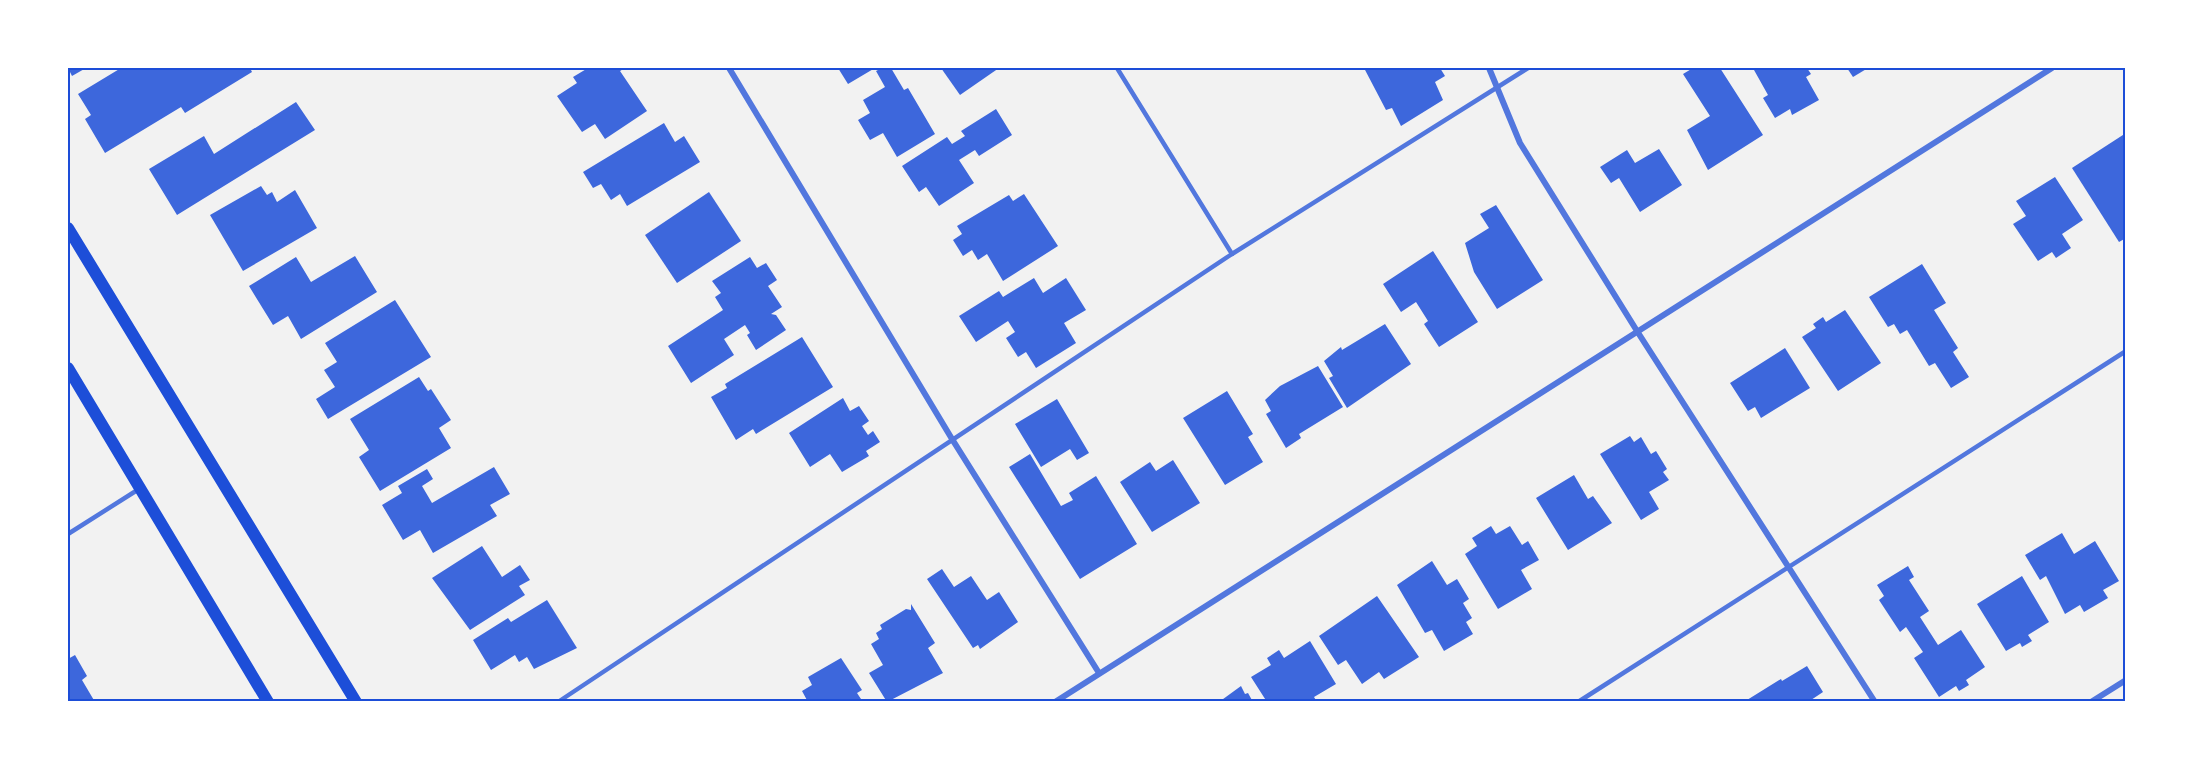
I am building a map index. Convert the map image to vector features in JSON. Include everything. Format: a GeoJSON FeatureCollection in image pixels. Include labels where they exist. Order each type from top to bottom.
{"type":"FeatureCollection","features":[{"type":"Feature","properties":{"kind":"main road"},"geometry":{"type":"LineString","coordinates":[[68,228],[356,702]]}},
{"type":"Feature","properties":{"kind":"main road"},"geometry":{"type":"LineString","coordinates":[[68,368],[268,702]]}},
{"type":"Feature","properties":{"kind":"street"},"geometry":{"type":"LineString","coordinates":[[729,68],[952,439],[1099,673]]}},
{"type":"Feature","properties":{"kind":"street"},"geometry":{"type":"LineString","coordinates":[[1489,68],[1520,143],[1637,332],[1875,702]]}},
{"type":"Feature","properties":{"kind":"street"},"geometry":{"type":"LineString","coordinates":[[1055,702],[2052,68]]}},
{"type":"Feature","properties":{"kind":"street"},"geometry":{"type":"LineString","coordinates":[[2091,702],[2126,680]]}},
{"type":"Feature","properties":{"kind":"lane"},"geometry":{"type":"LineString","coordinates":[[1117,68],[1232,254]]}},
{"type":"Feature","properties":{"kind":"lane"},"geometry":{"type":"LineString","coordinates":[[558,702],[1232,254],[1528,68]]}},
{"type":"Feature","properties":{"kind":"lane"},"geometry":{"type":"LineString","coordinates":[[1578,702],[2126,351]]}},
{"type":"Feature","properties":{"kind":"lane"},"geometry":{"type":"LineString","coordinates":[[68,534],[140,489]]}},
{"type":"Feature","properties":{"kind":"building"},"geometry":{"type":"Polygon","coordinates":[[[68,68],[86,68],[72,76],[68,68]]]}},
{"type":"Feature","properties":{"kind":"building"},"geometry":{"type":"Polygon","coordinates":[[[121,68],[250,68],[252,72],[185,113],[181,107],[105,153],[85,119],[91,115],[78,94],[121,68]]]}},
{"type":"Feature","properties":{"kind":"building"},"geometry":{"type":"Polygon","coordinates":[[[588,68],[625,68],[620,71],[647,111],[605,139],[595,124],[582,132],[557,96],[577,83],[573,77],[588,68]]]}},
{"type":"Feature","properties":{"kind":"building"},"geometry":{"type":"Polygon","coordinates":[[[838,68],[875,68],[848,84],[838,68]]]}},
{"type":"Feature","properties":{"kind":"building"},"geometry":{"type":"Polygon","coordinates":[[[891,68],[904,90],[908,88],[935,134],[897,157],[883,133],[870,140],[858,120],[870,113],[863,100],[885,87],[876,71],[891,68]]]}},
{"type":"Feature","properties":{"kind":"building"},"geometry":{"type":"Polygon","coordinates":[[[941,68],[999,68],[960,95],[941,68]]]}},
{"type":"Feature","properties":{"kind":"building"},"geometry":{"type":"Polygon","coordinates":[[[1364,68],[1440,68],[1445,76],[1435,82],[1443,100],[1401,126],[1392,108],[1386,110],[1364,68]]]}},
{"type":"Feature","properties":{"kind":"building"},"geometry":{"type":"Polygon","coordinates":[[[1693,68],[1720,68],[1763,135],[1708,170],[1687,130],[1710,116],[1683,74],[1693,68]]]}},
{"type":"Feature","properties":{"kind":"building"},"geometry":{"type":"Polygon","coordinates":[[[1758,68],[1807,68],[1811,74],[1806,77],[1819,100],[1792,115],[1790,109],[1775,118],[1763,98],[1768,95],[1754,70],[1758,68]]]}},
{"type":"Feature","properties":{"kind":"building"},"geometry":{"type":"Polygon","coordinates":[[[1847,68],[1868,68],[1853,77],[1847,68]]]}},
{"type":"Feature","properties":{"kind":"building"},"geometry":{"type":"Polygon","coordinates":[[[296,102],[315,130],[177,215],[149,169],[204,136],[214,154],[296,102]]]}},
{"type":"Feature","properties":{"kind":"building"},"geometry":{"type":"Polygon","coordinates":[[[996,109],[1012,135],[979,156],[975,150],[959,160],[974,183],[939,206],[926,187],[919,192],[902,166],[947,137],[952,144],[965,136],[961,131],[996,109]]]}},
{"type":"Feature","properties":{"kind":"building"},"geometry":{"type":"Polygon","coordinates":[[[664,123],[675,142],[684,136],[700,162],[627,206],[620,194],[611,200],[601,184],[593,188],[583,172],[664,123]]]}},
{"type":"Feature","properties":{"kind":"building"},"geometry":{"type":"Polygon","coordinates":[[[2126,133],[2126,238],[2119,242],[2072,168],[2126,133]]]}},
{"type":"Feature","properties":{"kind":"building"},"geometry":{"type":"Polygon","coordinates":[[[1659,149],[1682,185],[1640,212],[1619,178],[1611,183],[1600,167],[1627,150],[1635,163],[1659,149]]]}},
{"type":"Feature","properties":{"kind":"building"},"geometry":{"type":"Polygon","coordinates":[[[2055,177],[2083,220],[2062,234],[2071,248],[2056,258],[2052,252],[2038,261],[2013,224],[2026,216],[2016,201],[2055,177]]]}},
{"type":"Feature","properties":{"kind":"building"},"geometry":{"type":"Polygon","coordinates":[[[261,186],[267,195],[272,192],[277,202],[295,190],[317,228],[243,271],[210,215],[261,186]]]}},
{"type":"Feature","properties":{"kind":"building"},"geometry":{"type":"Polygon","coordinates":[[[709,192],[741,241],[677,283],[645,235],[709,192]]]}},
{"type":"Feature","properties":{"kind":"building"},"geometry":{"type":"Polygon","coordinates":[[[1024,194],[1058,246],[1003,281],[987,254],[978,260],[972,250],[963,256],[953,240],[962,234],[957,226],[1009,195],[1013,201],[1024,194]]]}},
{"type":"Feature","properties":{"kind":"building"},"geometry":{"type":"Polygon","coordinates":[[[1496,205],[1543,280],[1497,309],[1474,272],[1465,243],[1489,228],[1480,214],[1496,205]]]}},
{"type":"Feature","properties":{"kind":"building"},"geometry":{"type":"Polygon","coordinates":[[[1433,251],[1478,322],[1439,347],[1424,324],[1428,321],[1416,302],[1401,312],[1383,284],[1433,251]]]}},
{"type":"Feature","properties":{"kind":"building"},"geometry":{"type":"Polygon","coordinates":[[[355,256],[377,292],[301,339],[288,316],[273,325],[249,286],[296,257],[311,282],[355,256]]]}},
{"type":"Feature","properties":{"kind":"building"},"geometry":{"type":"Polygon","coordinates":[[[750,257],[757,268],[766,263],[777,280],[768,286],[782,307],[771,314],[776,315],[786,330],[756,350],[747,335],[750,333],[745,325],[724,339],[734,355],[691,383],[668,346],[723,310],[715,297],[721,293],[712,281],[750,257]]]}},
{"type":"Feature","properties":{"kind":"building"},"geometry":{"type":"Polygon","coordinates":[[[1922,264],[1946,303],[1934,310],[1958,348],[1953,352],[1969,377],[1951,388],[1935,363],[1929,366],[1907,330],[1900,334],[1894,324],[1888,327],[1869,297],[1922,264]]]}},
{"type":"Feature","properties":{"kind":"building"},"geometry":{"type":"Polygon","coordinates":[[[1034,278],[1043,293],[1066,278],[1086,310],[1064,323],[1076,343],[1036,368],[1026,352],[1018,357],[1006,338],[1015,332],[1008,321],[976,342],[959,316],[999,291],[1003,297],[1034,278]]]}},
{"type":"Feature","properties":{"kind":"building"},"geometry":{"type":"Polygon","coordinates":[[[395,300],[431,357],[328,419],[316,399],[335,387],[324,370],[337,362],[325,343],[395,300]]]}},
{"type":"Feature","properties":{"kind":"building"},"geometry":{"type":"Polygon","coordinates":[[[1845,310],[1881,363],[1838,391],[1802,337],[1816,328],[1813,324],[1823,317],[1826,322],[1845,310]]]}},
{"type":"Feature","properties":{"kind":"building"},"geometry":{"type":"Polygon","coordinates":[[[1385,324],[1411,364],[1347,408],[1329,378],[1333,376],[1324,361],[1341,347],[1342,350],[1385,324]]]}},
{"type":"Feature","properties":{"kind":"building"},"geometry":{"type":"Polygon","coordinates":[[[802,337],[833,387],[756,434],[753,429],[736,440],[711,397],[727,388],[725,384],[802,337]]]}},
{"type":"Feature","properties":{"kind":"building"},"geometry":{"type":"Polygon","coordinates":[[[1785,348],[1810,388],[1761,418],[1755,407],[1748,411],[1730,383],[1785,348]]]}},
{"type":"Feature","properties":{"kind":"building"},"geometry":{"type":"Polygon","coordinates":[[[1318,366],[1343,407],[1299,434],[1301,438],[1286,448],[1266,414],[1271,411],[1265,400],[1280,386],[1318,366]]]}},
{"type":"Feature","properties":{"kind":"building"},"geometry":{"type":"Polygon","coordinates":[[[419,377],[428,391],[431,389],[451,420],[439,428],[451,448],[380,491],[359,457],[369,450],[350,419],[419,377]]]}},
{"type":"Feature","properties":{"kind":"building"},"geometry":{"type":"Polygon","coordinates":[[[1227,391],[1253,434],[1248,437],[1263,462],[1225,485],[1183,418],[1227,391]]]}},
{"type":"Feature","properties":{"kind":"building"},"geometry":{"type":"Polygon","coordinates":[[[843,398],[850,411],[859,406],[869,421],[862,426],[868,435],[873,431],[880,442],[866,451],[869,456],[842,472],[830,454],[810,467],[789,433],[843,398]]]}},
{"type":"Feature","properties":{"kind":"building"},"geometry":{"type":"Polygon","coordinates":[[[1057,399],[1089,453],[1077,460],[1070,449],[1041,467],[1015,424],[1057,399]]]}},
{"type":"Feature","properties":{"kind":"building"},"geometry":{"type":"Polygon","coordinates":[[[1630,436],[1634,442],[1641,437],[1651,454],[1656,451],[1667,469],[1663,472],[1669,480],[1649,492],[1659,509],[1641,520],[1600,454],[1630,436]]]}},
{"type":"Feature","properties":{"kind":"building"},"geometry":{"type":"Polygon","coordinates":[[[1030,454],[1061,506],[1073,500],[1069,493],[1096,476],[1137,544],[1080,579],[1009,467],[1030,454]]]}},
{"type":"Feature","properties":{"kind":"building"},"geometry":{"type":"Polygon","coordinates":[[[1173,460],[1200,503],[1152,532],[1120,482],[1150,462],[1156,471],[1173,460]]]}},
{"type":"Feature","properties":{"kind":"building"},"geometry":{"type":"Polygon","coordinates":[[[494,467],[510,494],[490,505],[497,516],[433,553],[420,530],[403,540],[382,505],[402,493],[398,486],[427,469],[433,479],[422,486],[432,503],[494,467]]]}},
{"type":"Feature","properties":{"kind":"building"},"geometry":{"type":"Polygon","coordinates":[[[1574,475],[1588,499],[1593,496],[1612,523],[1568,550],[1536,498],[1574,475]]]}},
{"type":"Feature","properties":{"kind":"building"},"geometry":{"type":"Polygon","coordinates":[[[1491,526],[1496,534],[1510,526],[1522,545],[1528,541],[1539,560],[1521,570],[1532,589],[1498,609],[1465,554],[1477,546],[1472,538],[1491,526]]]}},
{"type":"Feature","properties":{"kind":"building"},"geometry":{"type":"Polygon","coordinates":[[[2062,533],[2074,554],[2095,541],[2119,581],[2103,590],[2108,598],[2084,612],[2080,605],[2065,614],[2046,576],[2040,580],[2025,555],[2062,533]]]}},
{"type":"Feature","properties":{"kind":"building"},"geometry":{"type":"Polygon","coordinates":[[[482,546],[502,577],[520,565],[530,580],[519,586],[525,595],[470,630],[432,578],[482,546]]]}},
{"type":"Feature","properties":{"kind":"building"},"geometry":{"type":"Polygon","coordinates":[[[1432,561],[1447,585],[1457,579],[1469,599],[1463,603],[1472,618],[1466,622],[1473,634],[1444,651],[1432,630],[1425,633],[1397,585],[1432,561]]]}},
{"type":"Feature","properties":{"kind":"building"},"geometry":{"type":"Polygon","coordinates":[[[1908,566],[1914,577],[1909,580],[1929,611],[1920,617],[1938,645],[1961,630],[1985,667],[1966,680],[1969,685],[1959,691],[1956,686],[1939,697],[1914,658],[1923,652],[1906,627],[1900,632],[1879,600],[1884,596],[1877,585],[1908,566]]]}},
{"type":"Feature","properties":{"kind":"building"},"geometry":{"type":"Polygon","coordinates":[[[942,569],[954,587],[971,576],[987,600],[999,592],[1018,622],[980,649],[978,645],[973,648],[927,579],[942,569]]]}},
{"type":"Feature","properties":{"kind":"building"},"geometry":{"type":"Polygon","coordinates":[[[2022,576],[2049,622],[2028,635],[2032,641],[2022,647],[2020,643],[2006,651],[1977,604],[2022,576]]]}},
{"type":"Feature","properties":{"kind":"building"},"geometry":{"type":"Polygon","coordinates":[[[1377,596],[1419,657],[1384,679],[1379,672],[1362,684],[1346,660],[1338,665],[1319,636],[1377,596]]]}},
{"type":"Feature","properties":{"kind":"building"},"geometry":{"type":"Polygon","coordinates":[[[547,600],[577,648],[534,669],[527,657],[519,662],[515,655],[491,670],[473,640],[508,618],[511,622],[547,600]]]}},
{"type":"Feature","properties":{"kind":"building"},"geometry":{"type":"Polygon","coordinates":[[[911,604],[935,643],[928,648],[943,673],[887,702],[869,673],[883,665],[871,644],[879,639],[876,633],[882,629],[880,625],[906,609],[911,610],[911,604]]]}},
{"type":"Feature","properties":{"kind":"building"},"geometry":{"type":"Polygon","coordinates":[[[1310,641],[1336,684],[1314,697],[1317,702],[1267,702],[1251,677],[1271,665],[1267,658],[1279,650],[1284,658],[1310,641]]]}},
{"type":"Feature","properties":{"kind":"building"},"geometry":{"type":"Polygon","coordinates":[[[75,655],[87,676],[82,680],[95,702],[68,702],[68,659],[75,655]]]}},
{"type":"Feature","properties":{"kind":"building"},"geometry":{"type":"Polygon","coordinates":[[[841,658],[862,690],[857,693],[863,702],[808,702],[802,691],[812,685],[808,677],[841,658]]]}},
{"type":"Feature","properties":{"kind":"building"},"geometry":{"type":"Polygon","coordinates":[[[1807,666],[1823,692],[1808,702],[1748,702],[1747,700],[1781,679],[1782,681],[1807,666]]]}},
{"type":"Feature","properties":{"kind":"building"},"geometry":{"type":"Polygon","coordinates":[[[1241,686],[1253,702],[1219,702],[1241,686]]]}}]}
